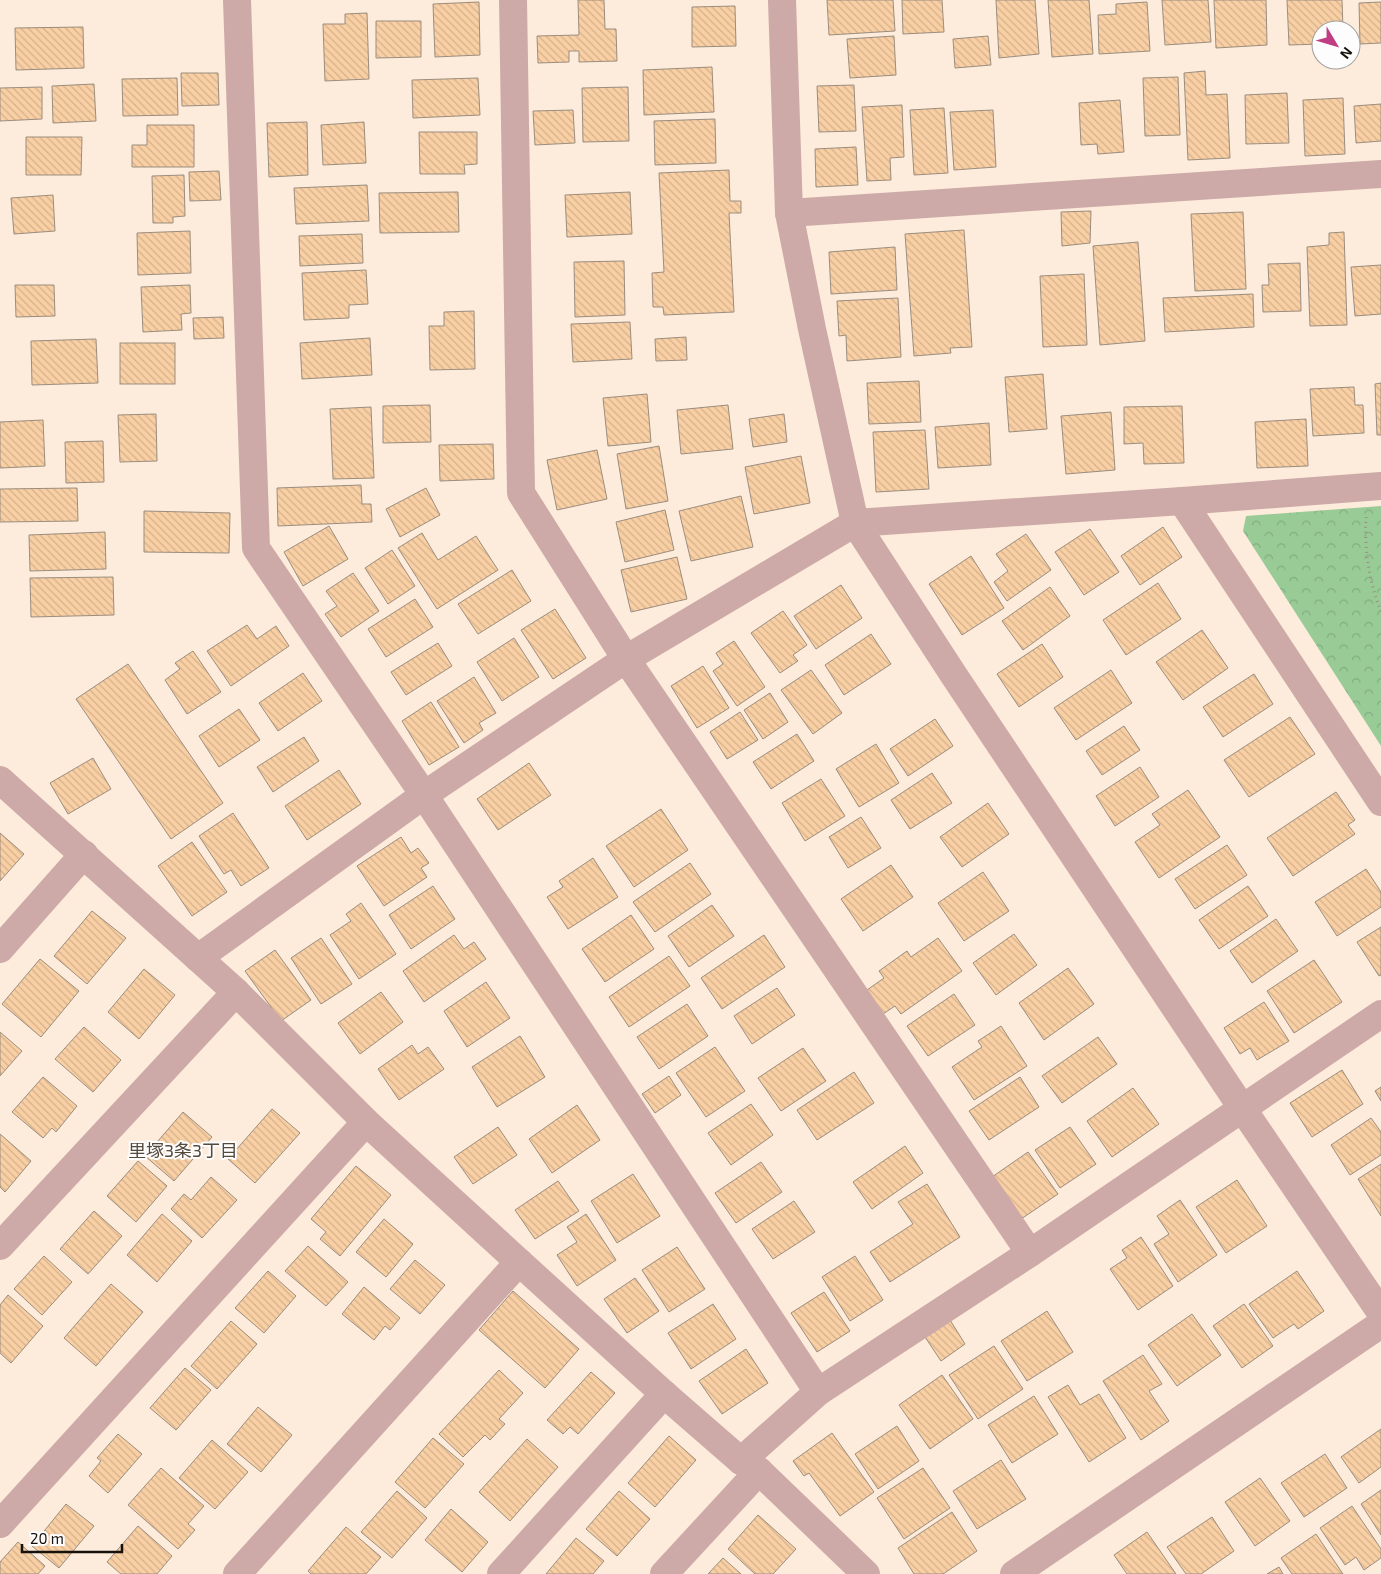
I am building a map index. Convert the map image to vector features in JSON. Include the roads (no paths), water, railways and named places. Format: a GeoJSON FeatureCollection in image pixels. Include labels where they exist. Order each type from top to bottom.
{"type":"FeatureCollection","features":[{"type":"Feature","properties":{"kind":"street"},"geometry":{"type":"LineString","coordinates":[[237,0],[256,548],[424,795],[818,1392]]}},
{"type":"Feature","properties":{"kind":"street"},"geometry":{"type":"LineString","coordinates":[[513,0],[521,493],[626,659],[1030,1253]]}},
{"type":"Feature","properties":{"kind":"street"},"geometry":{"type":"LineString","coordinates":[[782,0],[789,213],[812,329],[855,523],[953,674],[1381,1313]]}},
{"type":"Feature","properties":{"kind":"street"},"geometry":{"type":"LineString","coordinates":[[789,213],[1381,174]]}},
{"type":"Feature","properties":{"kind":"street"},"geometry":{"type":"LineString","coordinates":[[198,958],[424,795],[626,659],[855,523],[1374,486]]}},
{"type":"Feature","properties":{"kind":"street"},"geometry":{"type":"LineString","coordinates":[[1182,501],[1381,802]]}},
{"type":"Feature","properties":{"kind":"street"},"geometry":{"type":"LineString","coordinates":[[0,780],[236,992],[366,1122],[664,1394],[750,1466],[866,1574]]}},
{"type":"Feature","properties":{"kind":"street"},"geometry":{"type":"LineString","coordinates":[[0,949],[84,854]]}},
{"type":"Feature","properties":{"kind":"street"},"geometry":{"type":"LineString","coordinates":[[0,1246],[236,992]]}},
{"type":"Feature","properties":{"kind":"street"},"geometry":{"type":"LineString","coordinates":[[664,1574],[750,1466],[818,1392],[1030,1253],[1381,1014]]}},
{"type":"Feature","properties":{"kind":"street"},"geometry":{"type":"LineString","coordinates":[[0,1524],[366,1122]]}},
{"type":"Feature","properties":{"kind":"street"},"geometry":{"type":"LineString","coordinates":[[237,1574],[519,1262]]}},
{"type":"Feature","properties":{"kind":"street"},"geometry":{"type":"LineString","coordinates":[[1014,1574],[1381,1324]]}},
{"type":"Feature","properties":{"kind":"street"},"geometry":{"type":"LineString","coordinates":[[501,1574],[664,1394]]}},
{"type":"Feature","properties":{"kind":"district","name":"里塚3条3丁目"},"geometry":{"type":"Point","coordinates":[183,1151]}}]}
